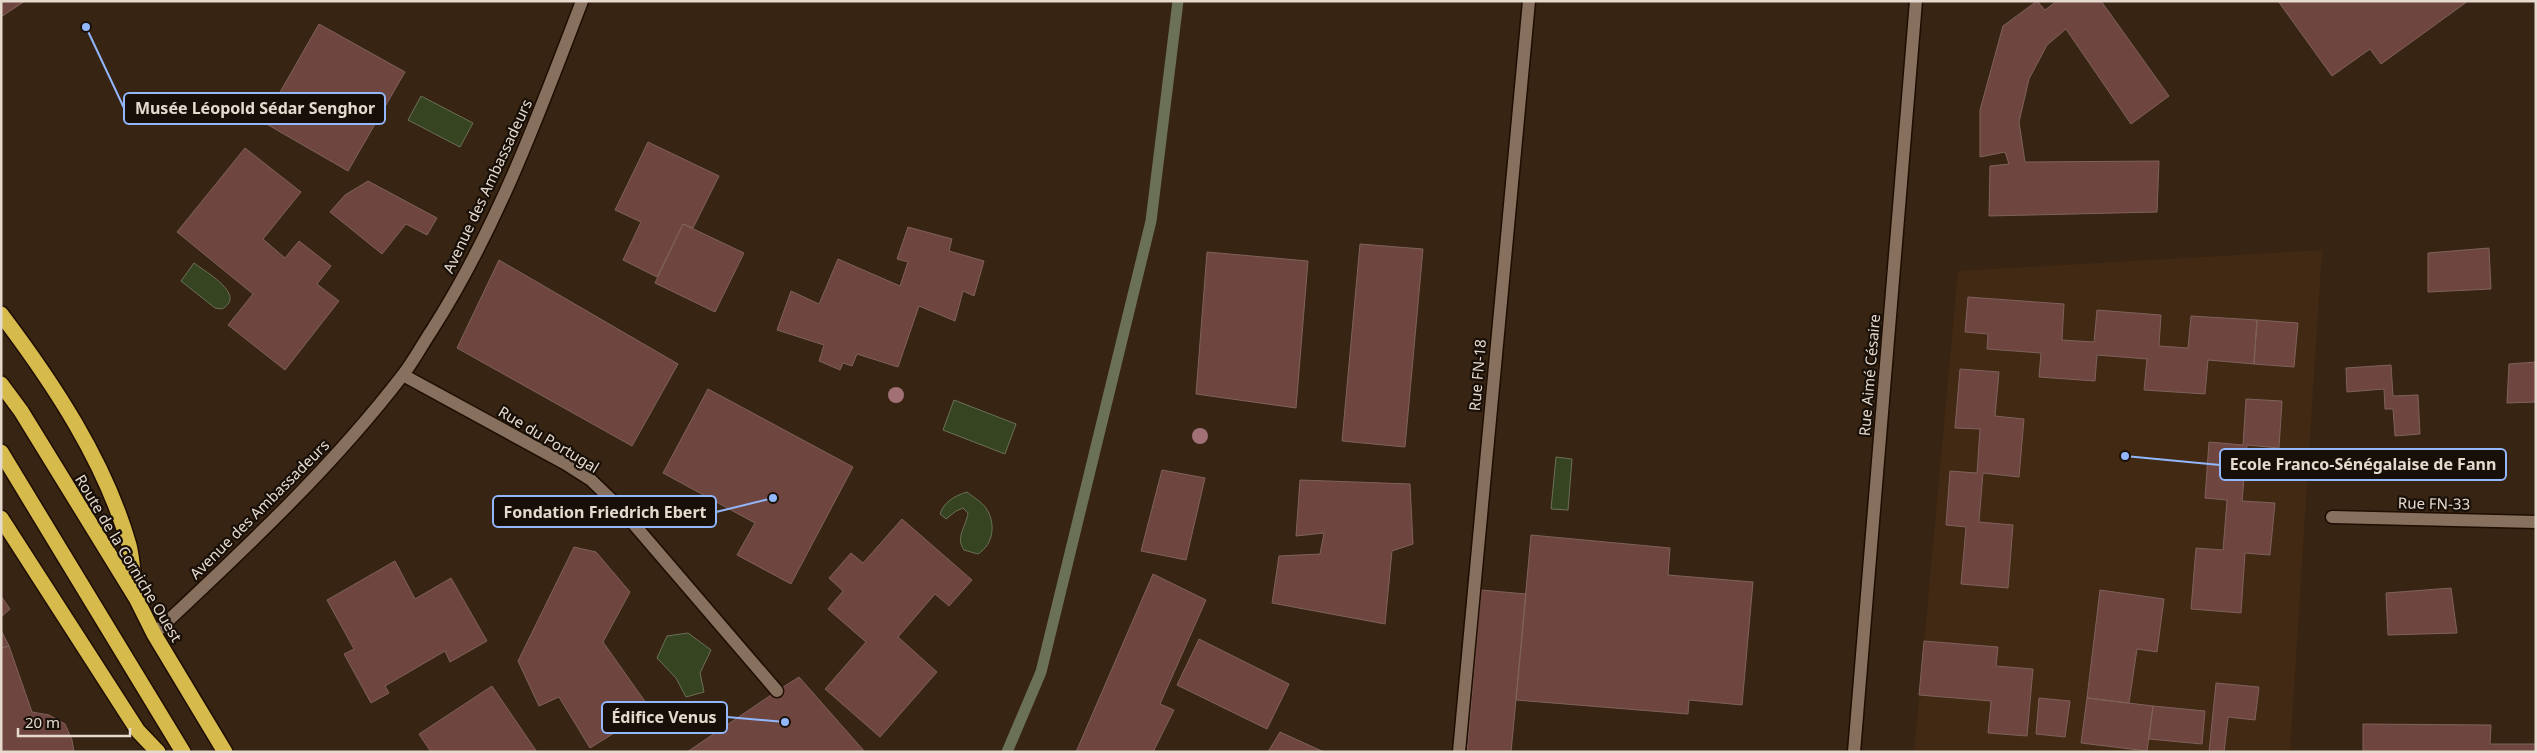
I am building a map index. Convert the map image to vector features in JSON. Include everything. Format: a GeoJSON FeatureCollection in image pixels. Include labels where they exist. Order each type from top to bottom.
{"type":"FeatureCollection","features":[{"type":"Feature","properties":{"kind":"highway"},"geometry":{"type":"LineString","coordinates":[[1,314],[79,431],[114,504],[129,546],[136,598]]}},
{"type":"Feature","properties":{"kind":"highway","name":"Route de la Corniche Ouest"},"geometry":{"type":"LineString","coordinates":[[1,384],[21,411],[136,598],[154,634],[225,752]]}},
{"type":"Feature","properties":{"kind":"highway"},"geometry":{"type":"LineString","coordinates":[[1,452],[183,752]]}},
{"type":"Feature","properties":{"kind":"highway"},"geometry":{"type":"LineString","coordinates":[[1,518],[138,731],[158,752]]}},
{"type":"Feature","properties":{"kind":"street","name":"Avenue des Ambassadeurs"},"geometry":{"type":"LineString","coordinates":[[154,634],[262,533],[343,448],[403,375],[450,302],[478,251],[539,116],[582,1]]}},
{"type":"Feature","properties":{"kind":"street","name":"Rue FN-18"},"geometry":{"type":"LineString","coordinates":[[1459,752],[1529,1]]}},
{"type":"Feature","properties":{"kind":"street","name":"Rue Aimé Césaire"},"geometry":{"type":"LineString","coordinates":[[1854,752],[1916,1]]}},
{"type":"Feature","properties":{"kind":"street","name":"Rue du Portugal"},"geometry":{"type":"LineString","coordinates":[[403,375],[566,464],[591,480],[620,508],[777,691]]}},
{"type":"Feature","properties":{"kind":"street","name":"Rue FN-33"},"geometry":{"type":"LineString","coordinates":[[2332,517],[2536,522]]}},
{"type":"Feature","properties":{"kind":"shaded area"},"geometry":{"type":"Polygon","coordinates":[[[421,96],[473,123],[460,147],[408,120],[421,96]]]}},
{"type":"Feature","properties":{"kind":"shaded area"},"geometry":{"type":"Polygon","coordinates":[[[2322,250],[2290,752],[1914,752],[1958,271],[2322,250]]]}},
{"type":"Feature","properties":{"kind":"shaded area"},"geometry":{"type":"Polygon","coordinates":[[[194,263],[215,278],[228,291],[229,303],[222,309],[215,308],[181,281],[194,263]]]}},
{"type":"Feature","properties":{"kind":"shaded area"},"geometry":{"type":"Polygon","coordinates":[[[954,400],[1016,424],[1005,454],[943,430],[954,400]]]}},
{"type":"Feature","properties":{"kind":"shaded area"},"geometry":{"type":"Polygon","coordinates":[[[1556,457],[1572,459],[1568,510],[1551,509],[1556,457]]]}},
{"type":"Feature","properties":{"kind":"shaded area"},"geometry":{"type":"Polygon","coordinates":[[[967,492],[984,506],[991,520],[992,533],[990,539],[978,554],[964,550],[961,541],[968,513],[963,508],[946,519],[940,514],[950,500],[967,492]]]}},
{"type":"Feature","properties":{"kind":"shaded area"},"geometry":{"type":"Polygon","coordinates":[[[688,633],[711,650],[700,673],[704,692],[686,697],[676,678],[657,658],[667,636],[688,633]]]}},
{"type":"Feature","properties":{"kind":"building"},"geometry":{"type":"Polygon","coordinates":[[[1,1],[25,1],[1,17],[1,1]]]}},
{"type":"Feature","properties":{"kind":"building"},"geometry":{"type":"Polygon","coordinates":[[[2037,1],[2045,10],[2057,1],[2101,1],[2169,96],[2131,124],[2066,29],[2047,45],[2029,79],[2019,122],[2025,162],[2159,161],[2157,212],[1989,216],[1990,166],[2009,164],[2005,152],[1980,157],[1980,110],[2003,26],[2037,1]]]}},
{"type":"Feature","properties":{"kind":"building"},"geometry":{"type":"Polygon","coordinates":[[[2278,1],[2468,1],[2381,64],[2370,49],[2332,76],[2278,1]]]}},
{"type":"Feature","properties":{"kind":"building"},"geometry":{"type":"Polygon","coordinates":[[[319,24],[405,72],[348,171],[263,122],[319,24]]]}},
{"type":"Feature","properties":{"kind":"building"},"geometry":{"type":"Polygon","coordinates":[[[648,142],[719,176],[693,228],[683,224],[657,277],[623,260],[641,222],[615,210],[648,142]]]}},
{"type":"Feature","properties":{"kind":"building"},"geometry":{"type":"Polygon","coordinates":[[[245,148],[301,192],[263,239],[285,258],[299,241],[331,266],[317,284],[339,301],[285,370],[228,325],[253,294],[177,232],[245,148]]]}},
{"type":"Feature","properties":{"kind":"building"},"geometry":{"type":"Polygon","coordinates":[[[368,181],[437,218],[427,235],[406,224],[382,254],[330,212],[345,195],[368,181]]]}},
{"type":"Feature","properties":{"kind":"building"},"geometry":{"type":"Polygon","coordinates":[[[683,224],[744,253],[715,312],[655,283],[683,224]]]}},
{"type":"Feature","properties":{"kind":"building"},"geometry":{"type":"Polygon","coordinates":[[[908,227],[952,239],[949,251],[984,261],[974,296],[963,291],[955,321],[919,306],[898,367],[857,354],[852,366],[843,363],[840,370],[819,361],[824,345],[777,330],[791,291],[819,304],[838,259],[900,286],[908,262],[897,259],[908,227]]]}},
{"type":"Feature","properties":{"kind":"building"},"geometry":{"type":"Polygon","coordinates":[[[1360,244],[1423,249],[1405,447],[1342,441],[1360,244]]]}},
{"type":"Feature","properties":{"kind":"building"},"geometry":{"type":"Polygon","coordinates":[[[2489,248],[2491,289],[2428,292],[2428,253],[2489,248]]]}},
{"type":"Feature","properties":{"kind":"building"},"geometry":{"type":"Polygon","coordinates":[[[1207,252],[1308,261],[1296,408],[1196,394],[1207,252]]]}},
{"type":"Feature","properties":{"kind":"building"},"geometry":{"type":"Polygon","coordinates":[[[499,260],[678,364],[632,446],[457,348],[499,260]]]}},
{"type":"Feature","properties":{"kind":"building"},"geometry":{"type":"Polygon","coordinates":[[[1968,297],[2064,304],[2062,340],[2094,342],[2097,310],[2161,315],[2159,346],[2188,348],[2191,316],[2257,320],[2254,364],[2208,360],[2205,394],[2144,390],[2147,359],[2097,355],[2095,381],[2039,377],[2041,353],[1987,349],[1988,334],[1965,332],[1968,297]]]}},
{"type":"Feature","properties":{"kind":"building"},"geometry":{"type":"Polygon","coordinates":[[[2257,320],[2298,323],[2294,367],[2254,364],[2257,320]]]}},
{"type":"Feature","properties":{"kind":"building"},"geometry":{"type":"Polygon","coordinates":[[[2536,362],[2536,402],[2507,403],[2509,364],[2536,362]]]}},
{"type":"Feature","properties":{"kind":"building"},"geometry":{"type":"Polygon","coordinates":[[[2391,365],[2393,396],[2418,395],[2420,434],[2395,436],[2393,409],[2385,409],[2384,389],[2347,392],[2346,368],[2391,365]]]}},
{"type":"Feature","properties":{"kind":"building"},"geometry":{"type":"Polygon","coordinates":[[[1960,369],[1999,372],[1995,416],[2024,419],[2019,477],[1983,473],[1979,522],[2013,525],[2008,588],[1961,584],[1966,527],[1946,525],[1950,471],[1977,473],[1980,429],[1955,428],[1960,369]]]}},
{"type":"Feature","properties":{"kind":"building"},"geometry":{"type":"Polygon","coordinates":[[[708,389],[853,467],[791,584],[737,555],[755,523],[663,473],[708,389]]]}},
{"type":"Feature","properties":{"kind":"building"},"geometry":{"type":"Polygon","coordinates":[[[2246,399],[2282,401],[2279,448],[2247,445],[2242,501],[2275,503],[2270,555],[2245,553],[2241,613],[2191,609],[2196,548],[2223,550],[2227,500],[2205,498],[2209,442],[2243,445],[2246,399]]]}},
{"type":"Feature","properties":{"kind":"building"},"geometry":{"type":"Polygon","coordinates":[[[1162,470],[1205,478],[1186,560],[1141,551],[1162,470]]]}},
{"type":"Feature","properties":{"kind":"building"},"geometry":{"type":"Polygon","coordinates":[[[1300,480],[1410,484],[1413,544],[1392,551],[1385,624],[1272,603],[1279,556],[1320,554],[1324,533],[1296,536],[1300,480]]]}},
{"type":"Feature","properties":{"kind":"building"},"geometry":{"type":"Polygon","coordinates":[[[902,519],[972,580],[949,606],[935,594],[898,637],[937,672],[880,737],[825,689],[866,642],[828,609],[843,591],[829,578],[851,553],[863,563],[902,519]]]}},
{"type":"Feature","properties":{"kind":"building"},"geometry":{"type":"Polygon","coordinates":[[[1531,535],[1670,548],[1668,575],[1753,582],[1742,705],[1689,700],[1688,714],[1516,700],[1531,535]]]}},
{"type":"Feature","properties":{"kind":"building"},"geometry":{"type":"Polygon","coordinates":[[[574,547],[596,552],[630,592],[603,642],[651,710],[590,748],[559,697],[539,706],[518,661],[574,547]]]}},
{"type":"Feature","properties":{"kind":"building"},"geometry":{"type":"Polygon","coordinates":[[[395,561],[415,599],[451,578],[487,641],[450,662],[445,651],[385,686],[389,693],[371,703],[344,654],[354,649],[327,600],[395,561]]]}},
{"type":"Feature","properties":{"kind":"building"},"geometry":{"type":"Polygon","coordinates":[[[1153,574],[1206,600],[1160,704],[1174,710],[1153,752],[1076,752],[1153,574]]]}},
{"type":"Feature","properties":{"kind":"building"},"geometry":{"type":"Polygon","coordinates":[[[2451,588],[2457,633],[2388,635],[2386,593],[2451,588]]]}},
{"type":"Feature","properties":{"kind":"building"},"geometry":{"type":"Polygon","coordinates":[[[1481,590],[1526,594],[1511,752],[1467,752],[1481,590]]]}},
{"type":"Feature","properties":{"kind":"building"},"geometry":{"type":"Polygon","coordinates":[[[2100,590],[2164,599],[2157,652],[2137,649],[2129,703],[2087,698],[2100,590]]]}},
{"type":"Feature","properties":{"kind":"building"},"geometry":{"type":"Polygon","coordinates":[[[1,596],[10,609],[1,617],[1,596]]]}},
{"type":"Feature","properties":{"kind":"building"},"geometry":{"type":"Polygon","coordinates":[[[1,630],[9,646],[1,648],[1,630]]]}},
{"type":"Feature","properties":{"kind":"building"},"geometry":{"type":"Polygon","coordinates":[[[1199,639],[1289,684],[1267,729],[1177,685],[1199,639]]]}},
{"type":"Feature","properties":{"kind":"building"},"geometry":{"type":"Polygon","coordinates":[[[1924,641],[1998,647],[1996,666],[2033,669],[2027,736],[1988,733],[1991,701],[1919,695],[1924,641]]]}},
{"type":"Feature","properties":{"kind":"building"},"geometry":{"type":"Polygon","coordinates":[[[9,646],[32,712],[49,715],[65,724],[72,740],[74,752],[1,752],[1,648],[9,646]]]}},
{"type":"Feature","properties":{"kind":"building"},"geometry":{"type":"Polygon","coordinates":[[[799,677],[865,752],[687,752],[777,691],[799,677]]]}},
{"type":"Feature","properties":{"kind":"building"},"geometry":{"type":"Polygon","coordinates":[[[2216,683],[2259,687],[2255,720],[2228,717],[2224,752],[2209,752],[2216,683]]]}},
{"type":"Feature","properties":{"kind":"building"},"geometry":{"type":"Polygon","coordinates":[[[492,686],[537,752],[431,752],[419,734],[492,686]]]}},
{"type":"Feature","properties":{"kind":"building"},"geometry":{"type":"Polygon","coordinates":[[[2039,698],[2070,701],[2065,737],[2036,734],[2039,698]]]}},
{"type":"Feature","properties":{"kind":"building"},"geometry":{"type":"Polygon","coordinates":[[[2087,698],[2153,706],[2147,751],[2081,743],[2087,698]]]}},
{"type":"Feature","properties":{"kind":"building"},"geometry":{"type":"Polygon","coordinates":[[[2153,706],[2205,711],[2202,744],[2149,739],[2153,706]]]}},
{"type":"Feature","properties":{"kind":"building"},"geometry":{"type":"Polygon","coordinates":[[[2363,724],[2491,725],[2490,744],[2536,744],[2536,752],[2363,752],[2363,724]]]}},
{"type":"Feature","properties":{"kind":"building"},"geometry":{"type":"Polygon","coordinates":[[[1280,732],[1324,752],[1268,752],[1280,732]]]}},
{"type":"Feature","properties":{"kind":"waterway"},"geometry":{"type":"LineString","coordinates":[[1007,752],[1041,672],[1151,221],[1178,1]]}},
{"type":"Feature","properties":{"kind":"place","name":"Musée Léopold Sédar Senghor"},"geometry":{"type":"Point","coordinates":[86,27]}},
{"type":"Feature","properties":{"kind":"place","name":"Ecole Franco-Sénégalaise de Fann"},"geometry":{"type":"Point","coordinates":[2125,456]}},
{"type":"Feature","properties":{"kind":"place","name":"Fondation Friedrich Ebert"},"geometry":{"type":"Point","coordinates":[773,498]}},
{"type":"Feature","properties":{"kind":"place","name":"Édifice Venus"},"geometry":{"type":"Point","coordinates":[785,722]}}]}
